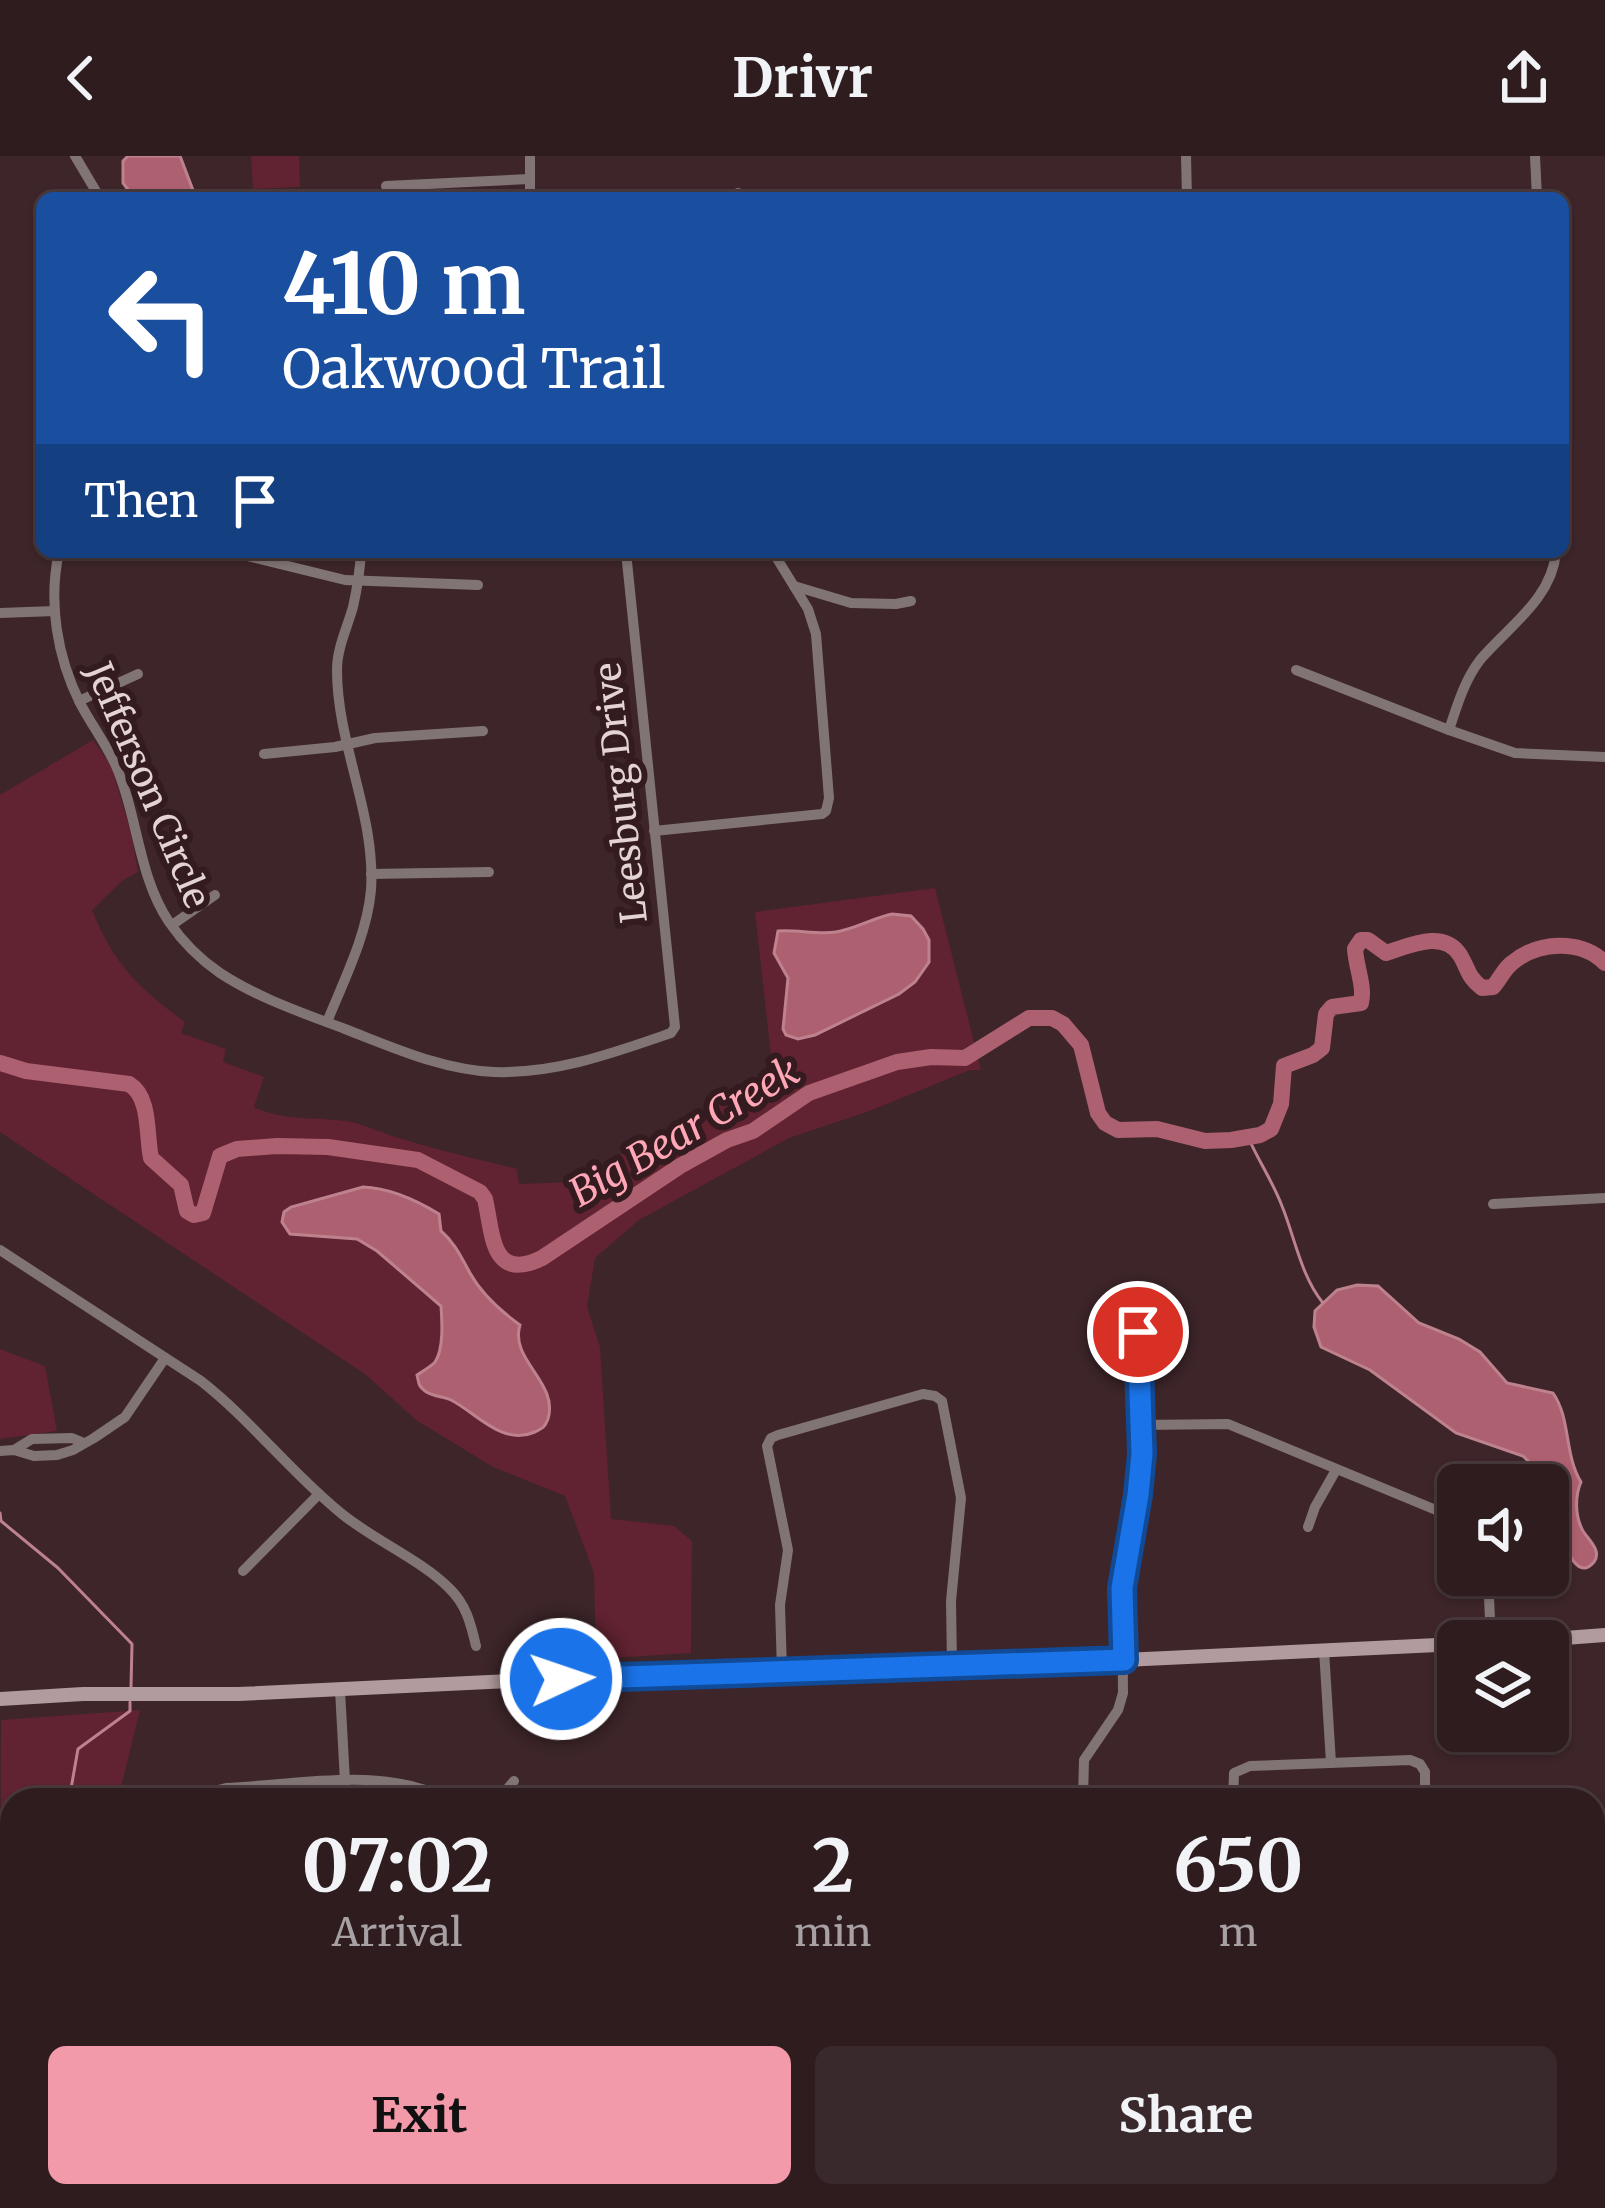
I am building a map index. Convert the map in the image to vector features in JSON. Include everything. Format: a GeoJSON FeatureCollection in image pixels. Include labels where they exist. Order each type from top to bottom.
{"type":"FeatureCollection","features":[{"type":"Feature","properties":{"kind":"main road"},"geometry":{"type":"LineString","coordinates":[[1569,1638],[1605,1635]]}},
{"type":"Feature","properties":{"kind":"main road"},"geometry":{"type":"LineString","coordinates":[[0,1700],[1437,1645]]}},
{"type":"Feature","properties":{"kind":"street"},"geometry":{"type":"LineString","coordinates":[[75,156],[96,192]]}},
{"type":"Feature","properties":{"kind":"street"},"geometry":{"type":"LineString","coordinates":[[530,156],[530,192]]}},
{"type":"Feature","properties":{"kind":"street"},"geometry":{"type":"LineString","coordinates":[[1186,156],[1187,192]]}},
{"type":"Feature","properties":{"kind":"street"},"geometry":{"type":"LineString","coordinates":[[1535,156],[1537,192]]}},
{"type":"Feature","properties":{"kind":"street"},"geometry":{"type":"LineString","coordinates":[[386,186],[530,179]]}},
{"type":"Feature","properties":{"kind":"street","name":"Jefferson Circle"},"geometry":{"type":"LineString","coordinates":[[58,558],[54,584],[60,648],[79,700],[116,767],[157,898],[172,926],[202,961],[280,1004],[464,1069],[496,1072],[576,1064],[671,1033],[675,1027]]}},
{"type":"Feature","properties":{"kind":"street"},"geometry":{"type":"LineString","coordinates":[[257,558],[358,581],[478,585]]}},
{"type":"Feature","properties":{"kind":"street"},"geometry":{"type":"LineString","coordinates":[[327,1022],[360,939],[370,895],[371,874],[360,798],[345,745],[337,662],[360,558]]}},
{"type":"Feature","properties":{"kind":"street","name":"Leesburg Drive"},"geometry":{"type":"LineString","coordinates":[[627,558],[675,1027]]}},
{"type":"Feature","properties":{"kind":"street"},"geometry":{"type":"LineString","coordinates":[[654,831],[826,811],[829,798],[816,634],[808,609],[777,558]]}},
{"type":"Feature","properties":{"kind":"street"},"geometry":{"type":"LineString","coordinates":[[1449,730],[1474,668],[1537,598],[1555,558]]}},
{"type":"Feature","properties":{"kind":"street"},"geometry":{"type":"LineString","coordinates":[[794,586],[851,603],[911,602]]}},
{"type":"Feature","properties":{"kind":"street"},"geometry":{"type":"LineString","coordinates":[[0,613],[55,611]]}},
{"type":"Feature","properties":{"kind":"street"},"geometry":{"type":"LineString","coordinates":[[1296,670],[1515,753],[1605,758]]}},
{"type":"Feature","properties":{"kind":"street"},"geometry":{"type":"LineString","coordinates":[[79,700],[138,674]]}},
{"type":"Feature","properties":{"kind":"street"},"geometry":{"type":"LineString","coordinates":[[264,754],[374,738],[482,731]]}},
{"type":"Feature","properties":{"kind":"street"},"geometry":{"type":"LineString","coordinates":[[371,874],[489,872]]}},
{"type":"Feature","properties":{"kind":"street"},"geometry":{"type":"LineString","coordinates":[[172,926],[214,896]]}},
{"type":"Feature","properties":{"kind":"street"},"geometry":{"type":"LineString","coordinates":[[1493,1204],[1605,1198]]}},
{"type":"Feature","properties":{"kind":"street"},"geometry":{"type":"LineString","coordinates":[[0,1250],[226,1400],[347,1518],[448,1586],[461,1602],[476,1646]]}},
{"type":"Feature","properties":{"kind":"street"},"geometry":{"type":"LineString","coordinates":[[1083,1788],[1084,1760],[1118,1710],[1123,1693],[1122,1588],[1138,1495],[1141,1425],[1138,1332]]}},
{"type":"Feature","properties":{"kind":"street"},"geometry":{"type":"LineString","coordinates":[[0,1451],[14,1450],[32,1439],[72,1438],[84,1443],[125,1417],[165,1358]]}},
{"type":"Feature","properties":{"kind":"street"},"geometry":{"type":"LineString","coordinates":[[782,1671],[780,1605],[788,1550],[769,1442],[778,1435],[923,1394],[942,1401],[960,1485],[951,1601],[952,1664]]}},
{"type":"Feature","properties":{"kind":"street"},"geometry":{"type":"LineString","coordinates":[[1141,1425],[1228,1424],[1437,1511]]}},
{"type":"Feature","properties":{"kind":"street"},"geometry":{"type":"LineString","coordinates":[[1308,1528],[1336,1470]]}},
{"type":"Feature","properties":{"kind":"street"},"geometry":{"type":"LineString","coordinates":[[243,1571],[319,1494]]}},
{"type":"Feature","properties":{"kind":"street"},"geometry":{"type":"LineString","coordinates":[[1324,1650],[1330,1763]]}},
{"type":"Feature","properties":{"kind":"street"},"geometry":{"type":"LineString","coordinates":[[340,1690],[345,1788]]}},
{"type":"Feature","properties":{"kind":"street"},"geometry":{"type":"LineString","coordinates":[[1232,1788],[1238,1769],[1250,1766],[1410,1760],[1425,1772],[1425,1788]]}},
{"type":"Feature","properties":{"kind":"street"},"geometry":{"type":"LineString","coordinates":[[226,1788],[345,1780],[422,1788]]}},
{"type":"Feature","properties":{"kind":"street"},"geometry":{"type":"LineString","coordinates":[[508,1788],[514,1781]]}},
{"type":"Feature","properties":{"kind":"shaded area"},"geometry":{"type":"Polygon","coordinates":[[[128,156],[180,156],[194,192],[130,192],[123,183],[123,161],[128,156]]]}},
{"type":"Feature","properties":{"kind":"shaded area"},"geometry":{"type":"Polygon","coordinates":[[[251,156],[299,156],[300,187],[253,189],[251,156]]]}},
{"type":"Feature","properties":{"kind":"shaded area"},"geometry":{"type":"Polygon","coordinates":[[[93,740],[111,765],[138,872],[92,910],[129,974],[185,1022],[181,1033],[226,1049],[223,1062],[264,1077],[254,1107],[288,1117],[352,1122],[517,1169],[519,1184],[599,1181],[618,1156],[773,1073],[755,912],[935,888],[981,1070],[970,1070],[789,1138],[639,1220],[595,1258],[587,1307],[600,1347],[611,1519],[674,1526],[692,1541],[691,1653],[596,1659],[594,1573],[565,1496],[493,1467],[416,1420],[365,1374],[0,1132],[0,795],[93,740]]]}},
{"type":"Feature","properties":{"kind":"shaded area"},"geometry":{"type":"Polygon","coordinates":[[[892,914],[911,916],[929,940],[929,962],[915,982],[815,1035],[798,1039],[786,1035],[788,978],[774,953],[778,931],[836,932],[892,914]]]}},
{"type":"Feature","properties":{"kind":"shaded area"},"geometry":{"type":"Polygon","coordinates":[[[363,1187],[403,1196],[439,1214],[441,1231],[475,1280],[520,1325],[521,1349],[550,1406],[542,1428],[523,1435],[501,1432],[451,1400],[423,1389],[417,1375],[438,1356],[441,1306],[357,1239],[290,1234],[282,1222],[291,1207],[363,1187]]]}},
{"type":"Feature","properties":{"kind":"shaded area"},"geometry":{"type":"Polygon","coordinates":[[[1378,1286],[1419,1323],[1480,1352],[1507,1383],[1553,1393],[1581,1482],[1578,1518],[1593,1544],[1594,1562],[1583,1568],[1569,1554],[1569,1464],[1530,1464],[1523,1456],[1456,1433],[1370,1370],[1321,1347],[1314,1327],[1315,1311],[1337,1290],[1378,1286]]]}},
{"type":"Feature","properties":{"kind":"shaded area"},"geometry":{"type":"Polygon","coordinates":[[[0,1349],[45,1366],[57,1431],[0,1439],[0,1349]]]}},
{"type":"Feature","properties":{"kind":"shaded area"},"geometry":{"type":"Polygon","coordinates":[[[140,1710],[121,1788],[1,1788],[1,1720],[140,1710]]]}},
{"type":"Feature","properties":{"kind":"waterway","name":"Big Bear Creek"},"geometry":{"type":"LineString","coordinates":[[0,1063],[26,1071],[129,1084],[144,1107],[151,1158],[181,1185],[187,1211],[194,1215],[203,1213],[220,1156],[237,1149],[328,1147],[418,1160],[480,1192],[497,1251],[504,1260],[525,1264],[542,1258],[680,1166],[753,1131],[809,1093],[897,1062],[965,1058],[1029,1018],[1052,1018],[1081,1045],[1098,1113],[1105,1123],[1118,1130],[1157,1129],[1205,1141],[1231,1140],[1271,1129],[1281,1104],[1284,1066],[1322,1048],[1326,1014],[1332,1007],[1361,1003],[1355,949],[1361,940],[1386,953],[1425,942],[1444,943],[1460,955],[1482,988],[1493,987],[1522,956],[1547,947],[1584,950],[1605,963]]}},
{"type":"Feature","properties":{"kind":"waterway"},"geometry":{"type":"LineString","coordinates":[[1248,1137],[1278,1197],[1309,1281],[1323,1303]]}},
{"type":"Feature","properties":{"kind":"waterway"},"geometry":{"type":"LineString","coordinates":[[0,1513],[1,1521],[58,1568],[132,1644],[131,1687]]}},
{"type":"Feature","properties":{"kind":"waterway"},"geometry":{"type":"LineString","coordinates":[[71,1788],[78,1749],[130,1711],[130,1702]]}},
{"type":"Feature","properties":{"kind":"route"},"geometry":{"type":"LineString","coordinates":[[561,1679],[1124,1660],[1122,1588],[1142,1454],[1138,1332]]}}]}
